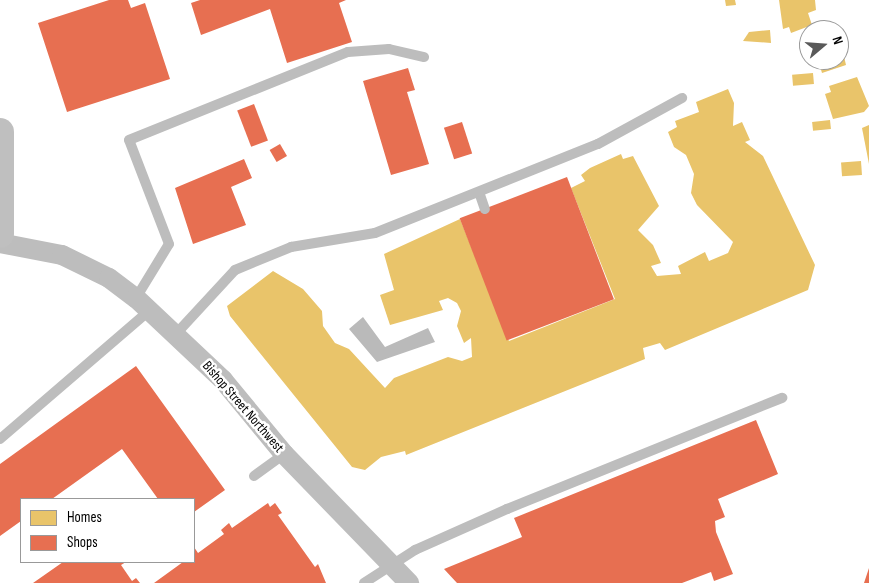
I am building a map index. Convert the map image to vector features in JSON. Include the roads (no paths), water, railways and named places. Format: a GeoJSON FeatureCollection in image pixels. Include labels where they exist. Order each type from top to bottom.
{"type":"FeatureCollection","features":[{"type":"Feature","properties":{"kind":"main road"},"geometry":{"type":"LineString","coordinates":[[0,132],[0,234]]}},
{"type":"Feature","properties":{"kind":"street","name":"Bishop Street Northwest"},"geometry":{"type":"LineString","coordinates":[[0,243],[62,255],[109,278],[143,304],[223,380],[284,454],[392,564],[408,583]]}},
{"type":"Feature","properties":{"kind":"lane"},"geometry":{"type":"LineString","coordinates":[[0,439],[143,304],[169,244],[129,140],[348,52],[389,49],[424,57]]}},
{"type":"Feature","properties":{"kind":"lane"},"geometry":{"type":"LineString","coordinates":[[175,335],[235,270],[291,247],[375,233],[598,144],[682,98]]}},
{"type":"Feature","properties":{"kind":"lane"},"geometry":{"type":"LineString","coordinates":[[479,192],[485,209]]}},
{"type":"Feature","properties":{"kind":"lane"},"geometry":{"type":"LineString","coordinates":[[364,583],[392,564],[507,509],[782,398]]}},
{"type":"Feature","properties":{"kind":"lane"},"geometry":{"type":"LineString","coordinates":[[254,476],[284,454]]}}]}
